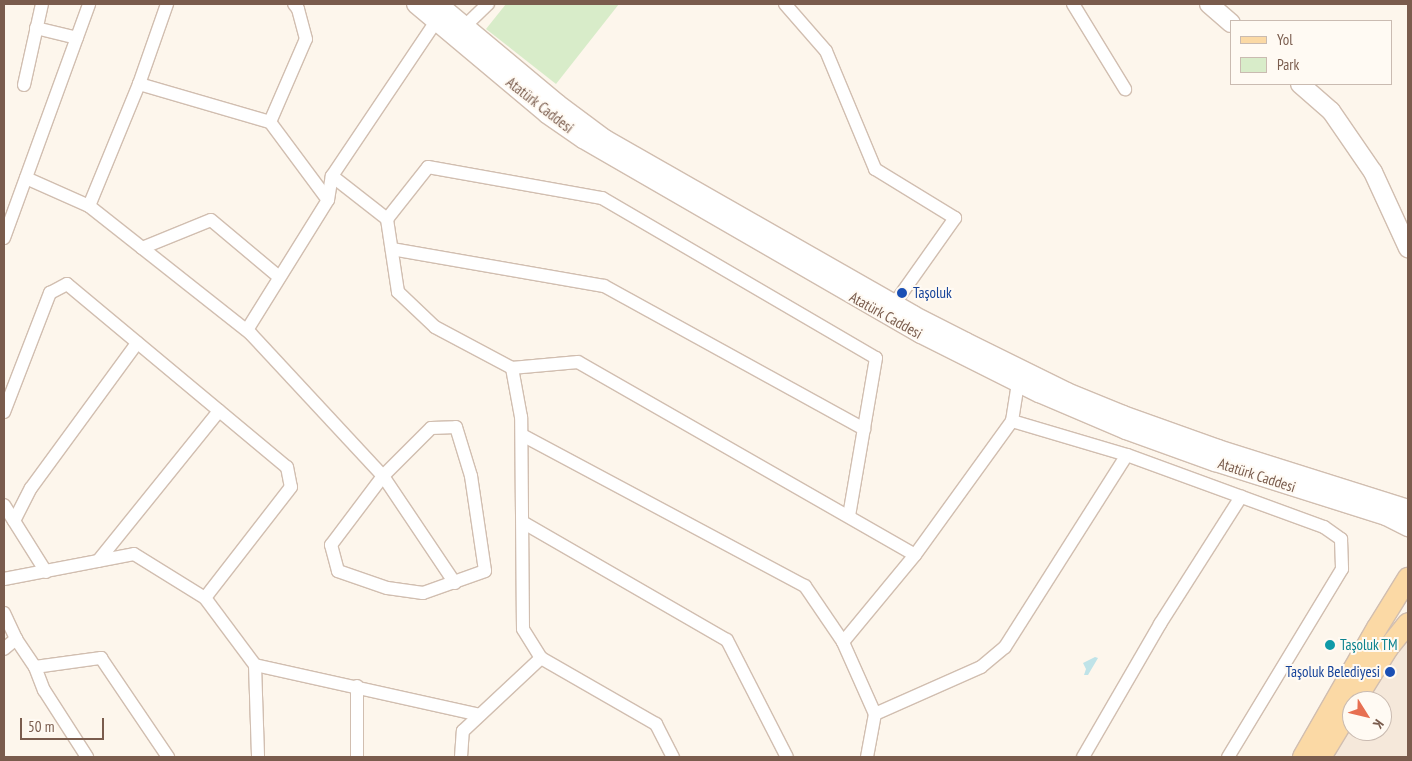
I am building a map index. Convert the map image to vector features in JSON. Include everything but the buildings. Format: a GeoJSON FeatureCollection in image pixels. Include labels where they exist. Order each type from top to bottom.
{"type":"FeatureCollection","features":[{"type":"Feature","properties":{"kind":"main road","name":"Atatürk Caddesi"},"geometry":{"type":"LineString","coordinates":[[416,4],[465,26],[558,104],[606,139],[1082,412],[1164,444],[1386,516],[1408,526]]}},
{"type":"Feature","properties":{"kind":"main road"},"geometry":{"type":"LineString","coordinates":[[1209,4],[1230,22]]}},
{"type":"Feature","properties":{"kind":"main road","name":"Atatürk Caddesi"},"geometry":{"type":"LineString","coordinates":[[437,12],[547,114],[583,139],[888,317],[1021,377],[1176,435],[1408,509]]}},
{"type":"Feature","properties":{"kind":"main road"},"geometry":{"type":"LineString","coordinates":[[1301,85],[1331,111],[1373,172],[1408,248]]}},
{"type":"Feature","properties":{"kind":"main road"},"geometry":{"type":"LineString","coordinates":[[1303,757],[1408,578]]}},
{"type":"Feature","properties":{"kind":"main road"},"geometry":{"type":"LineString","coordinates":[[1361,691],[1388,648],[1408,623]]}},
{"type":"Feature","properties":{"kind":"main road"},"geometry":{"type":"LineString","coordinates":[[1321,757],[1342,722]]}},
{"type":"Feature","properties":{"kind":"street"},"geometry":{"type":"LineString","coordinates":[[24,85],[42,4]]}},
{"type":"Feature","properties":{"kind":"street"},"geometry":{"type":"LineString","coordinates":[[4,238],[89,4]]}},
{"type":"Feature","properties":{"kind":"street"},"geometry":{"type":"LineString","coordinates":[[88,206],[139,84],[167,4]]}},
{"type":"Feature","properties":{"kind":"street"},"geometry":{"type":"LineString","coordinates":[[270,122],[306,39],[298,9],[294,4]]}},
{"type":"Feature","properties":{"kind":"street"},"geometry":{"type":"LineString","coordinates":[[465,26],[488,4]]}},
{"type":"Feature","properties":{"kind":"street"},"geometry":{"type":"LineString","coordinates":[[1073,4],[1125,89]]}},
{"type":"Feature","properties":{"kind":"street"},"geometry":{"type":"LineString","coordinates":[[793,6],[826,51],[875,169],[955,218],[894,304]]}},
{"type":"Feature","properties":{"kind":"street"},"geometry":{"type":"LineString","coordinates":[[246,330],[328,200],[332,176],[437,12]]}},
{"type":"Feature","properties":{"kind":"street"},"geometry":{"type":"LineString","coordinates":[[36,28],[77,38]]}},
{"type":"Feature","properties":{"kind":"street"},"geometry":{"type":"LineString","coordinates":[[139,84],[270,122],[328,200]]}},
{"type":"Feature","properties":{"kind":"street"},"geometry":{"type":"LineString","coordinates":[[387,219],[428,167],[602,198],[876,358],[849,516]]}},
{"type":"Feature","properties":{"kind":"street"},"geometry":{"type":"LineString","coordinates":[[332,176],[387,219],[398,292],[435,327],[512,368],[578,362],[916,555]]}},
{"type":"Feature","properties":{"kind":"street"},"geometry":{"type":"LineString","coordinates":[[26,178],[88,206],[246,330],[384,476],[455,583]]}},
{"type":"Feature","properties":{"kind":"street"},"geometry":{"type":"LineString","coordinates":[[142,248],[211,220],[279,277]]}},
{"type":"Feature","properties":{"kind":"street"},"geometry":{"type":"LineString","coordinates":[[392,249],[604,286],[864,429]]}},
{"type":"Feature","properties":{"kind":"street"},"geometry":{"type":"LineString","coordinates":[[4,412],[50,293],[67,284],[287,468],[291,487],[205,598]]}},
{"type":"Feature","properties":{"kind":"street"},"geometry":{"type":"LineString","coordinates":[[14,520],[31,488],[137,342]]}},
{"type":"Feature","properties":{"kind":"street"},"geometry":{"type":"LineString","coordinates":[[512,368],[521,417],[522,435],[524,523],[523,629],[541,658],[656,724],[673,757]]}},
{"type":"Feature","properties":{"kind":"street"},"geometry":{"type":"LineString","coordinates":[[843,642],[916,555],[1012,421],[1021,377]]}},
{"type":"Feature","properties":{"kind":"street"},"geometry":{"type":"LineString","coordinates":[[98,561],[220,411]]}},
{"type":"Feature","properties":{"kind":"street"},"geometry":{"type":"LineString","coordinates":[[1012,421],[1127,455],[1324,527],[1341,540],[1342,568],[1228,757]]}},
{"type":"Feature","properties":{"kind":"street"},"geometry":{"type":"LineString","coordinates":[[456,427],[471,476],[486,571],[455,583],[423,593],[387,588],[338,571],[331,545],[384,476],[431,428],[456,427]]}},
{"type":"Feature","properties":{"kind":"street"},"geometry":{"type":"LineString","coordinates":[[522,435],[805,586],[843,642],[874,714],[868,757]]}},
{"type":"Feature","properties":{"kind":"street"},"geometry":{"type":"LineString","coordinates":[[874,714],[981,668],[1005,648],[1127,455]]}},
{"type":"Feature","properties":{"kind":"street"},"geometry":{"type":"LineString","coordinates":[[1083,757],[1160,624],[1241,497]]}},
{"type":"Feature","properties":{"kind":"street"},"geometry":{"type":"LineString","coordinates":[[4,505],[46,572]]}},
{"type":"Feature","properties":{"kind":"street"},"geometry":{"type":"LineString","coordinates":[[524,523],[727,640],[787,757]]}},
{"type":"Feature","properties":{"kind":"street"},"geometry":{"type":"LineString","coordinates":[[4,579],[134,554],[205,598],[255,665],[258,757]]}},
{"type":"Feature","properties":{"kind":"street"},"geometry":{"type":"LineString","coordinates":[[4,613],[16,640],[35,666],[44,690],[87,757]]}},
{"type":"Feature","properties":{"kind":"street"},"geometry":{"type":"LineString","coordinates":[[4,649],[16,640]]}},
{"type":"Feature","properties":{"kind":"street"},"geometry":{"type":"LineString","coordinates":[[35,666],[101,658],[168,757]]}},
{"type":"Feature","properties":{"kind":"street"},"geometry":{"type":"LineString","coordinates":[[461,757],[463,731],[541,658]]}},
{"type":"Feature","properties":{"kind":"street"},"geometry":{"type":"LineString","coordinates":[[255,665],[357,686],[480,715]]}},
{"type":"Feature","properties":{"kind":"street"},"geometry":{"type":"LineString","coordinates":[[357,686],[357,757]]}},
{"type":"Feature","properties":{"kind":"shaded area"},"geometry":{"type":"Polygon","coordinates":[[[1408,632],[1408,757],[1331,757],[1342,738],[1342,741],[1392,741],[1392,691],[1370,691],[1408,632]]]}},
{"type":"Feature","properties":{"kind":"green space"},"geometry":{"type":"Polygon","coordinates":[[[506,4],[619,4],[556,84],[486,29],[506,4]]]}},
{"type":"Feature","properties":{"kind":"water"},"geometry":{"type":"Polygon","coordinates":[[[1095,657],[1098,658],[1088,675],[1084,675],[1086,669],[1083,663],[1095,657]]]}},
{"type":"Feature","properties":{"kind":"place","name":"Taşoluk"},"geometry":{"type":"Point","coordinates":[902,293]}},
{"type":"Feature","properties":{"kind":"place","name":"Taşoluk TM"},"geometry":{"type":"Point","coordinates":[1330,645]}},
{"type":"Feature","properties":{"kind":"place","name":"Taşoluk Belediyesi"},"geometry":{"type":"Point","coordinates":[1390,672]}}]}
